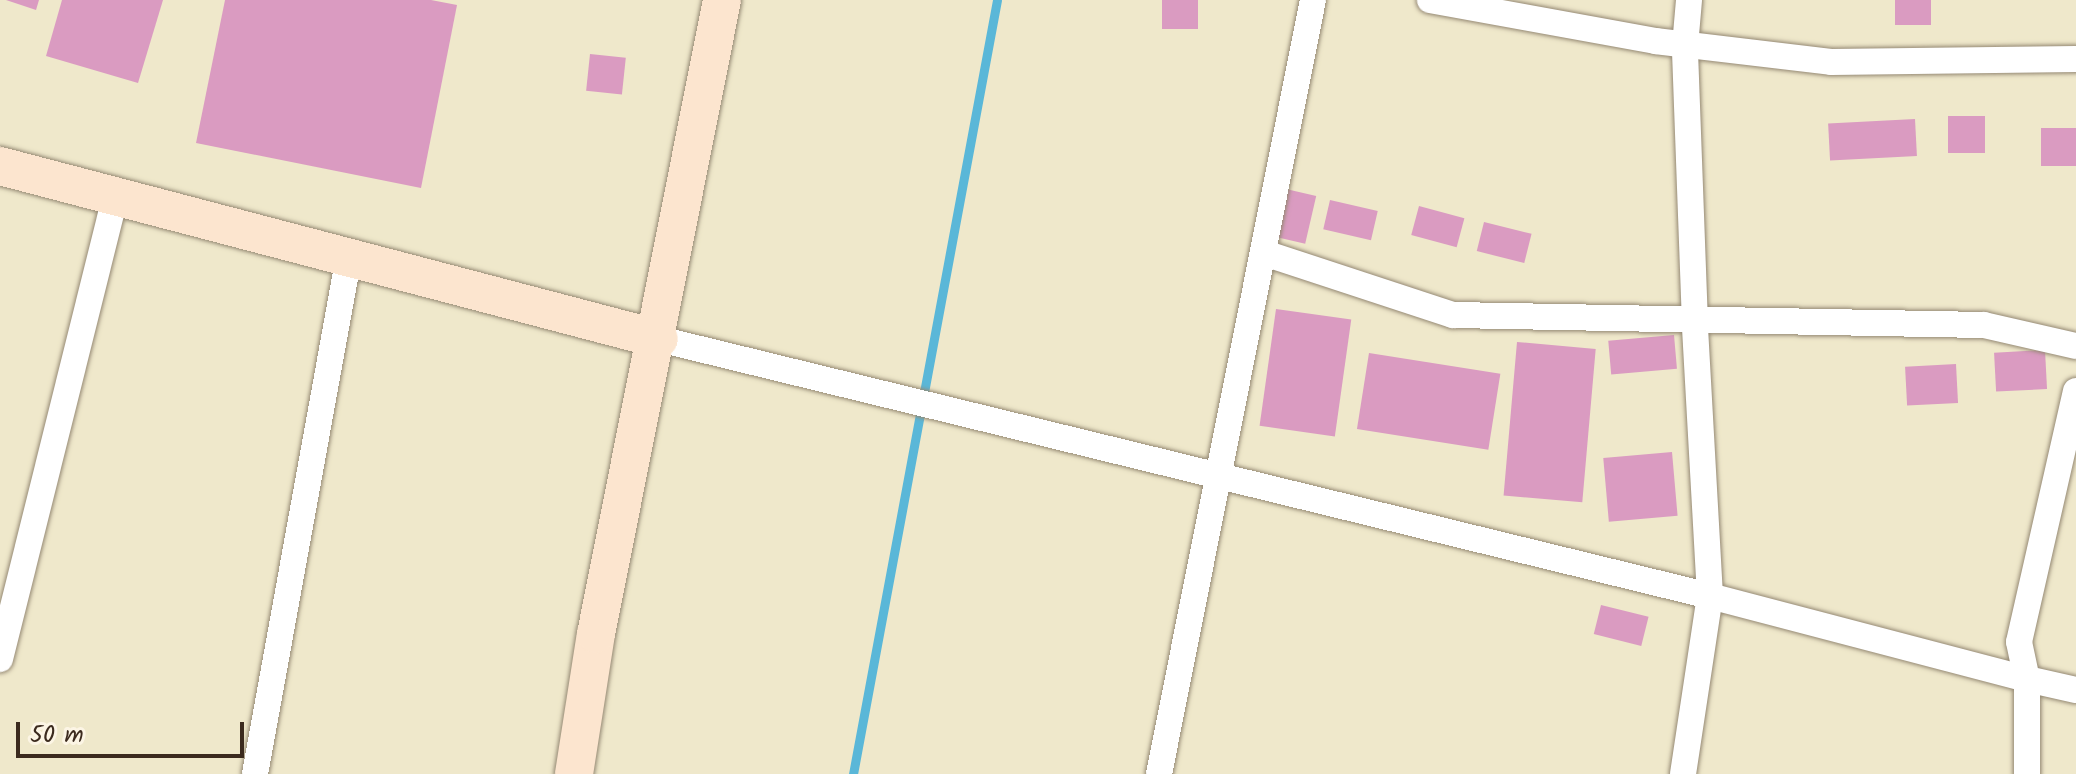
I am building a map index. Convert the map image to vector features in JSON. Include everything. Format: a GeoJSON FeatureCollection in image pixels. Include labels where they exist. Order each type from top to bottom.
{"type":"FeatureCollection","features":[{"type":"Feature","properties":{"kind":"street"},"geometry":{"type":"LineString","coordinates":[[574,774],[596,634],[659,339],[722,0]]}},
{"type":"Feature","properties":{"kind":"street"},"geometry":{"type":"LineString","coordinates":[[1159,774],[1222,477],[1313,0]]}},
{"type":"Feature","properties":{"kind":"street"},"geometry":{"type":"LineString","coordinates":[[1430,0],[1685,46],[1831,62],[2076,59]]}},
{"type":"Feature","properties":{"kind":"street"},"geometry":{"type":"LineString","coordinates":[[1683,774],[1710,596],[1695,319],[1685,46],[1689,0]]}},
{"type":"Feature","properties":{"kind":"street"},"geometry":{"type":"LineString","coordinates":[[0,166],[348,261],[1710,596],[2076,690]]}},
{"type":"Feature","properties":{"kind":"street"},"geometry":{"type":"LineString","coordinates":[[0,659],[115,198]]}},
{"type":"Feature","properties":{"kind":"street"},"geometry":{"type":"LineString","coordinates":[[1264,253],[1453,315],[1984,325],[2076,346]]}},
{"type":"Feature","properties":{"kind":"street"},"geometry":{"type":"LineString","coordinates":[[255,774],[348,261]]}},
{"type":"Feature","properties":{"kind":"street"},"geometry":{"type":"LineString","coordinates":[[2027,774],[2027,679],[2019,642],[2076,391]]}},
{"type":"Feature","properties":{"kind":"building"},"geometry":{"type":"Polygon","coordinates":[[[6,0],[39,0],[36,10],[6,0]]]}},
{"type":"Feature","properties":{"kind":"building"},"geometry":{"type":"Polygon","coordinates":[[[62,0],[163,0],[138,83],[46,56],[62,0]]]}},
{"type":"Feature","properties":{"kind":"building"},"geometry":{"type":"Polygon","coordinates":[[[225,0],[431,0],[457,5],[421,188],[196,143],[225,0]]]}},
{"type":"Feature","properties":{"kind":"building"},"geometry":{"type":"Polygon","coordinates":[[[1162,0],[1198,0],[1198,29],[1162,29],[1162,0]]]}},
{"type":"Feature","properties":{"kind":"building"},"geometry":{"type":"Polygon","coordinates":[[[1895,0],[1931,0],[1931,25],[1895,25],[1895,0]]]}},
{"type":"Feature","properties":{"kind":"building"},"geometry":{"type":"Polygon","coordinates":[[[590,54],[626,58],[622,95],[586,91],[590,54]]]}},
{"type":"Feature","properties":{"kind":"building"},"geometry":{"type":"Polygon","coordinates":[[[1948,116],[1985,116],[1985,153],[1948,153],[1948,116]]]}},
{"type":"Feature","properties":{"kind":"building"},"geometry":{"type":"Polygon","coordinates":[[[1915,119],[1917,156],[1830,161],[1828,124],[1915,119]]]}},
{"type":"Feature","properties":{"kind":"building"},"geometry":{"type":"Polygon","coordinates":[[[2041,128],[2076,128],[2076,166],[2041,166],[2041,128]]]}},
{"type":"Feature","properties":{"kind":"building"},"geometry":{"type":"Polygon","coordinates":[[[1286,189],[1316,196],[1305,244],[1275,237],[1286,189]]]}},
{"type":"Feature","properties":{"kind":"building"},"geometry":{"type":"Polygon","coordinates":[[[1330,200],[1378,211],[1371,240],[1323,229],[1330,200]]]}},
{"type":"Feature","properties":{"kind":"building"},"geometry":{"type":"Polygon","coordinates":[[[1419,206],[1464,218],[1457,247],[1411,235],[1419,206]]]}},
{"type":"Feature","properties":{"kind":"building"},"geometry":{"type":"Polygon","coordinates":[[[1484,222],[1532,234],[1524,263],[1477,251],[1484,222]]]}},
{"type":"Feature","properties":{"kind":"building"},"geometry":{"type":"Polygon","coordinates":[[[1276,309],[1351,320],[1335,436],[1260,426],[1276,309]]]}},
{"type":"Feature","properties":{"kind":"building"},"geometry":{"type":"Polygon","coordinates":[[[1674,335],[1677,369],[1611,375],[1608,341],[1674,335]]]}},
{"type":"Feature","properties":{"kind":"building"},"geometry":{"type":"Polygon","coordinates":[[[1517,342],[1596,349],[1582,502],[1504,495],[1517,342]]]}},
{"type":"Feature","properties":{"kind":"building"},"geometry":{"type":"Polygon","coordinates":[[[2045,350],[2047,389],[1996,392],[1994,353],[2045,350]]]}},
{"type":"Feature","properties":{"kind":"building"},"geometry":{"type":"Polygon","coordinates":[[[1369,353],[1500,374],[1488,450],[1357,429],[1369,353]]]}},
{"type":"Feature","properties":{"kind":"building"},"geometry":{"type":"Polygon","coordinates":[[[1956,364],[1958,403],[1907,406],[1905,367],[1956,364]]]}},
{"type":"Feature","properties":{"kind":"building"},"geometry":{"type":"Polygon","coordinates":[[[1672,452],[1678,516],[1609,522],[1603,458],[1672,452]]]}},
{"type":"Feature","properties":{"kind":"building"},"geometry":{"type":"Polygon","coordinates":[[[1601,605],[1649,617],[1641,646],[1594,634],[1601,605]]]}},
{"type":"Feature","properties":{"kind":"waterway"},"geometry":{"type":"LineString","coordinates":[[853,774],[997,0]]}}]}
